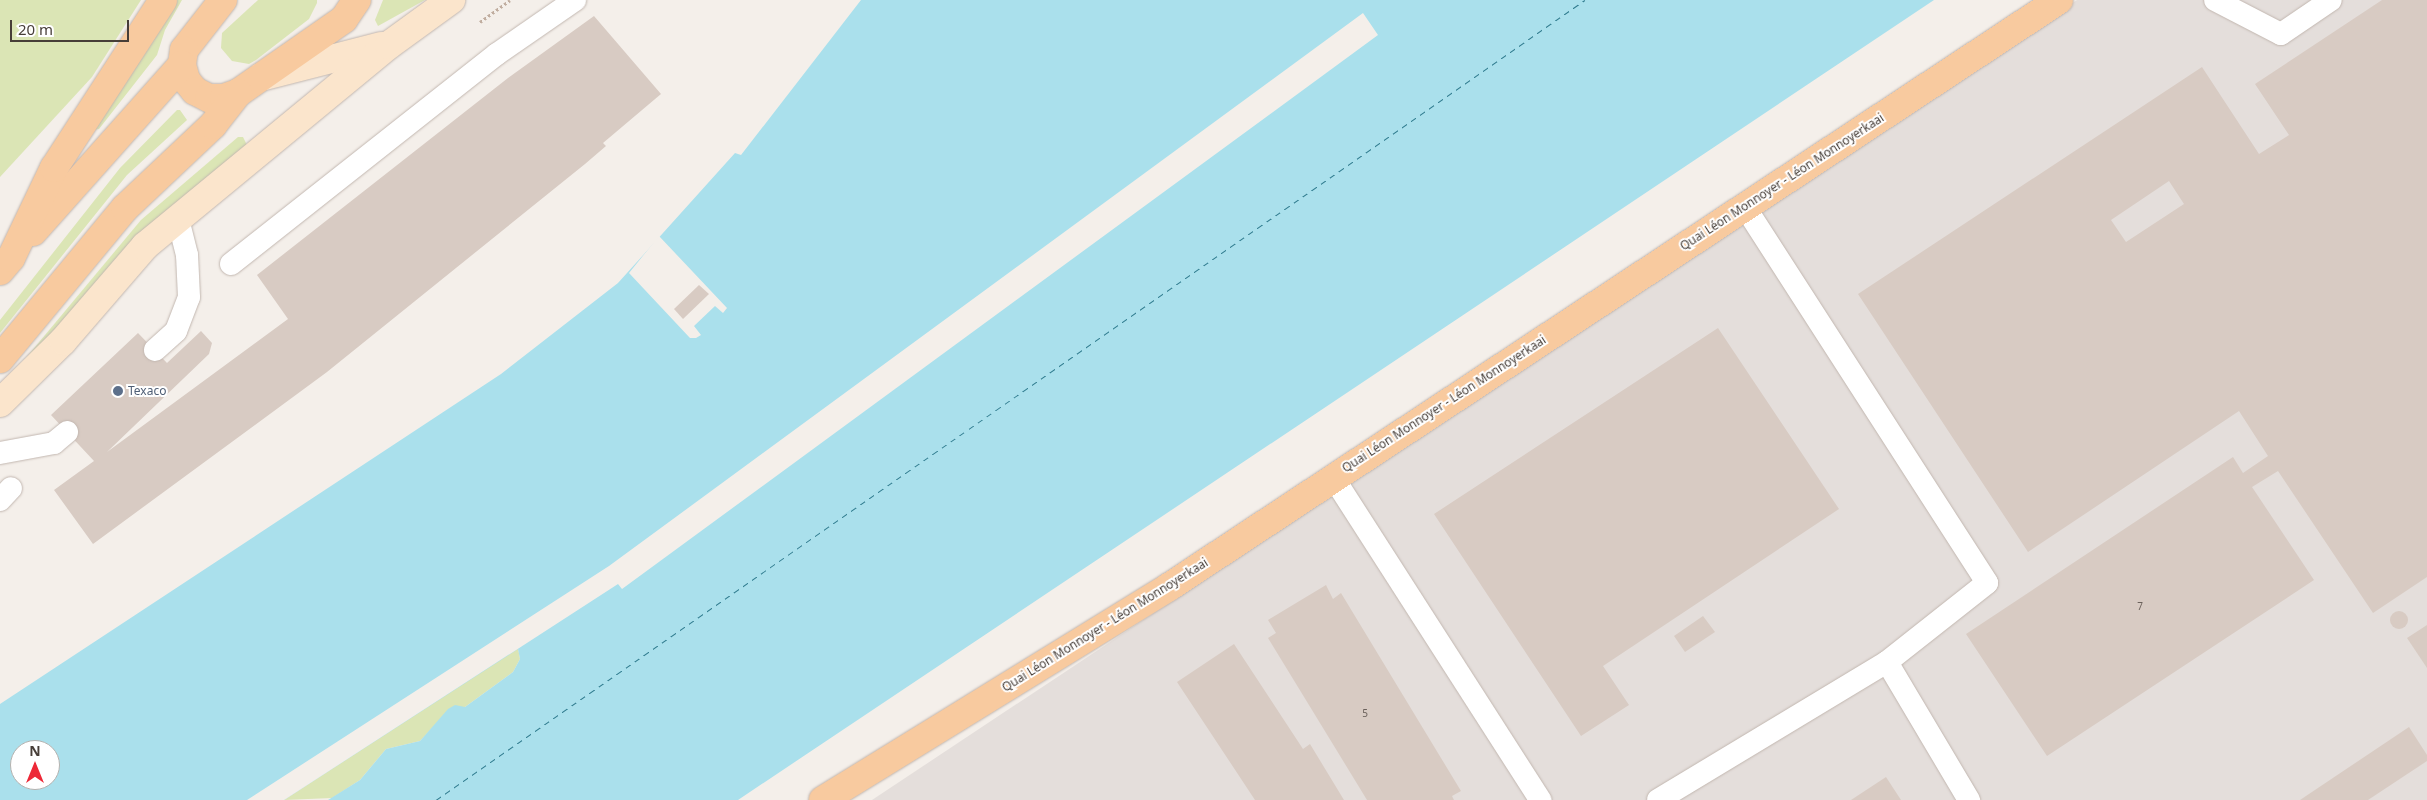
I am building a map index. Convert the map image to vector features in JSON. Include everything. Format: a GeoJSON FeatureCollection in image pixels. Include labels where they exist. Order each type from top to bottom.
{"type":"FeatureCollection","features":[{"type":"Feature","properties":{"kind":"main road"},"geometry":{"type":"LineString","coordinates":[[5,264],[54,168],[163,0]]}},
{"type":"Feature","properties":{"kind":"main road"},"geometry":{"type":"LineString","coordinates":[[192,38],[207,0]]}},
{"type":"Feature","properties":{"kind":"main road"},"geometry":{"type":"LineString","coordinates":[[223,0],[184,50],[182,65],[186,80],[196,91],[209,98],[224,98],[249,85],[344,19],[357,0]]}},
{"type":"Feature","properties":{"kind":"main road"},"geometry":{"type":"LineString","coordinates":[[0,403],[63,341],[119,273],[178,219],[389,44],[451,0]]}},
{"type":"Feature","properties":{"kind":"main road","name":"Quai Léon Monnoyer - Léon Monnoyerkaai"},"geometry":{"type":"LineString","coordinates":[[823,800],[1168,587],[2059,0]]}},
{"type":"Feature","properties":{"kind":"main road"},"geometry":{"type":"LineString","coordinates":[[0,358],[125,208],[213,125],[249,85],[389,44]]}},
{"type":"Feature","properties":{"kind":"main road"},"geometry":{"type":"LineString","coordinates":[[5,264],[182,65]]}},
{"type":"Feature","properties":{"kind":"lane"},"geometry":{"type":"LineString","coordinates":[[231,264],[497,54],[575,0]]}},
{"type":"Feature","properties":{"kind":"lane"},"geometry":{"type":"LineString","coordinates":[[2215,0],[2282,34],[2331,0]]}},
{"type":"Feature","properties":{"kind":"lane"},"geometry":{"type":"LineString","coordinates":[[1658,800],[1887,662],[1987,583],[1744,207]]}},
{"type":"Feature","properties":{"kind":"lane"},"geometry":{"type":"LineString","coordinates":[[155,350],[176,330],[189,297],[187,255],[178,219]]}},
{"type":"Feature","properties":{"kind":"lane"},"geometry":{"type":"LineString","coordinates":[[0,453],[54,443],[67,432]]}},
{"type":"Feature","properties":{"kind":"lane"},"geometry":{"type":"LineString","coordinates":[[1333,477],[1540,800]]}},
{"type":"Feature","properties":{"kind":"lane"},"geometry":{"type":"LineString","coordinates":[[1887,662],[1969,800]]}},
{"type":"Feature","properties":{"kind":"shaded area"},"geometry":{"type":"Polygon","coordinates":[[[2077,0],[2427,0],[2427,800],[872,800],[2077,0]]]}},
{"type":"Feature","properties":{"kind":"green space"},"geometry":{"type":"Polygon","coordinates":[[[0,0],[141,0],[92,77],[0,177],[0,0]]]}},
{"type":"Feature","properties":{"kind":"green space"},"geometry":{"type":"Polygon","coordinates":[[[175,0],[182,0],[165,30],[157,55],[99,129],[93,130],[175,0]]]}},
{"type":"Feature","properties":{"kind":"green space"},"geometry":{"type":"Polygon","coordinates":[[[258,0],[317,0],[317,3],[309,19],[256,60],[249,64],[232,61],[221,48],[222,33],[258,0]]]}},
{"type":"Feature","properties":{"kind":"green space"},"geometry":{"type":"Polygon","coordinates":[[[383,0],[425,0],[378,26],[375,20],[383,0]]]}},
{"type":"Feature","properties":{"kind":"green space"},"geometry":{"type":"Polygon","coordinates":[[[177,110],[180,110],[187,120],[127,175],[0,333],[0,320],[120,168],[177,110]]]}},
{"type":"Feature","properties":{"kind":"green space"},"geometry":{"type":"Polygon","coordinates":[[[238,137],[243,137],[247,145],[25,359],[141,220],[238,137]]]}},
{"type":"Feature","properties":{"kind":"green space"},"geometry":{"type":"Polygon","coordinates":[[[518,648],[520,659],[513,672],[465,707],[446,713],[420,741],[386,749],[360,780],[332,798],[284,800],[518,648]]]}},
{"type":"Feature","properties":{"kind":"water"},"geometry":{"type":"Polygon","coordinates":[[[861,0],[1934,0],[738,800],[328,800],[360,780],[386,749],[420,741],[448,709],[455,705],[465,707],[513,672],[520,659],[518,649],[284,800],[0,800],[0,704],[501,374],[618,283],[735,153],[741,155],[861,0]]]}},
{"type":"Feature","properties":{"kind":"pier"},"geometry":{"type":"Polygon","coordinates":[[[1363,13],[1378,35],[622,589],[618,584],[284,800],[247,800],[609,566],[1363,13]]]}},
{"type":"Feature","properties":{"kind":"pier"},"geometry":{"type":"Polygon","coordinates":[[[659,236],[727,308],[723,313],[715,306],[694,326],[701,335],[696,338],[690,338],[629,273],[659,236]]]}},
{"type":"Feature","properties":{"kind":"building"},"geometry":{"type":"Polygon","coordinates":[[[2382,0],[2427,0],[2427,577],[2373,613],[2278,471],[2252,487],[2314,580],[2047,756],[1966,634],[2233,457],[2243,473],[2268,456],[2239,411],[2028,552],[1858,294],[2202,67],[2259,154],[2289,135],[2255,84],[2382,0]],[[2169,181],[2111,220],[2126,242],[2184,204],[2169,181]]]}},
{"type":"Feature","properties":{"kind":"building"},"geometry":{"type":"Polygon","coordinates":[[[594,16],[661,94],[603,143],[606,146],[585,164],[327,372],[93,544],[54,490],[94,461],[51,415],[138,333],[167,363],[201,331],[212,343],[209,354],[107,452],[288,319],[257,275],[508,78],[594,16]]]}},
{"type":"Feature","properties":{"kind":"building"},"geometry":{"type":"Polygon","coordinates":[[[699,285],[709,294],[683,319],[674,309],[699,285]]]}},
{"type":"Feature","properties":{"kind":"building"},"geometry":{"type":"Polygon","coordinates":[[[1718,328],[1839,509],[1603,666],[1629,705],[1581,736],[1434,514],[1718,328]]]}},
{"type":"Feature","properties":{"kind":"building"},"geometry":{"type":"Polygon","coordinates":[[[1326,585],[1333,599],[1341,593],[1461,791],[1452,796],[1454,800],[1367,800],[1268,638],[1276,633],[1268,620],[1326,585]]]}},
{"type":"Feature","properties":{"kind":"building"},"geometry":{"type":"Polygon","coordinates":[[[2399,611],[2405,614],[2408,620],[2405,626],[2399,629],[2393,626],[2390,620],[2393,614],[2399,611]]]}},
{"type":"Feature","properties":{"kind":"building"},"geometry":{"type":"Polygon","coordinates":[[[1703,616],[1715,632],[1685,652],[1674,636],[1703,616]]]}},
{"type":"Feature","properties":{"kind":"building"},"geometry":{"type":"Polygon","coordinates":[[[2427,625],[2427,668],[2407,638],[2427,625]]]}},
{"type":"Feature","properties":{"kind":"building"},"geometry":{"type":"Polygon","coordinates":[[[1234,644],[1303,749],[1310,744],[1344,800],[1255,800],[1177,682],[1234,644]]]}},
{"type":"Feature","properties":{"kind":"building"},"geometry":{"type":"Polygon","coordinates":[[[2409,727],[2427,755],[2427,761],[2368,800],[2300,800],[2409,727]]]}},
{"type":"Feature","properties":{"kind":"building"},"geometry":{"type":"Polygon","coordinates":[[[1886,777],[1901,800],[1851,800],[1886,777]]]}},
{"type":"Feature","properties":{"kind":"ferry route"},"geometry":{"type":"LineString","coordinates":[[436,800],[1585,0]]}},
{"type":"Feature","properties":{"kind":"place","name":"Texaco"},"geometry":{"type":"Point","coordinates":[118,391]}}]}
